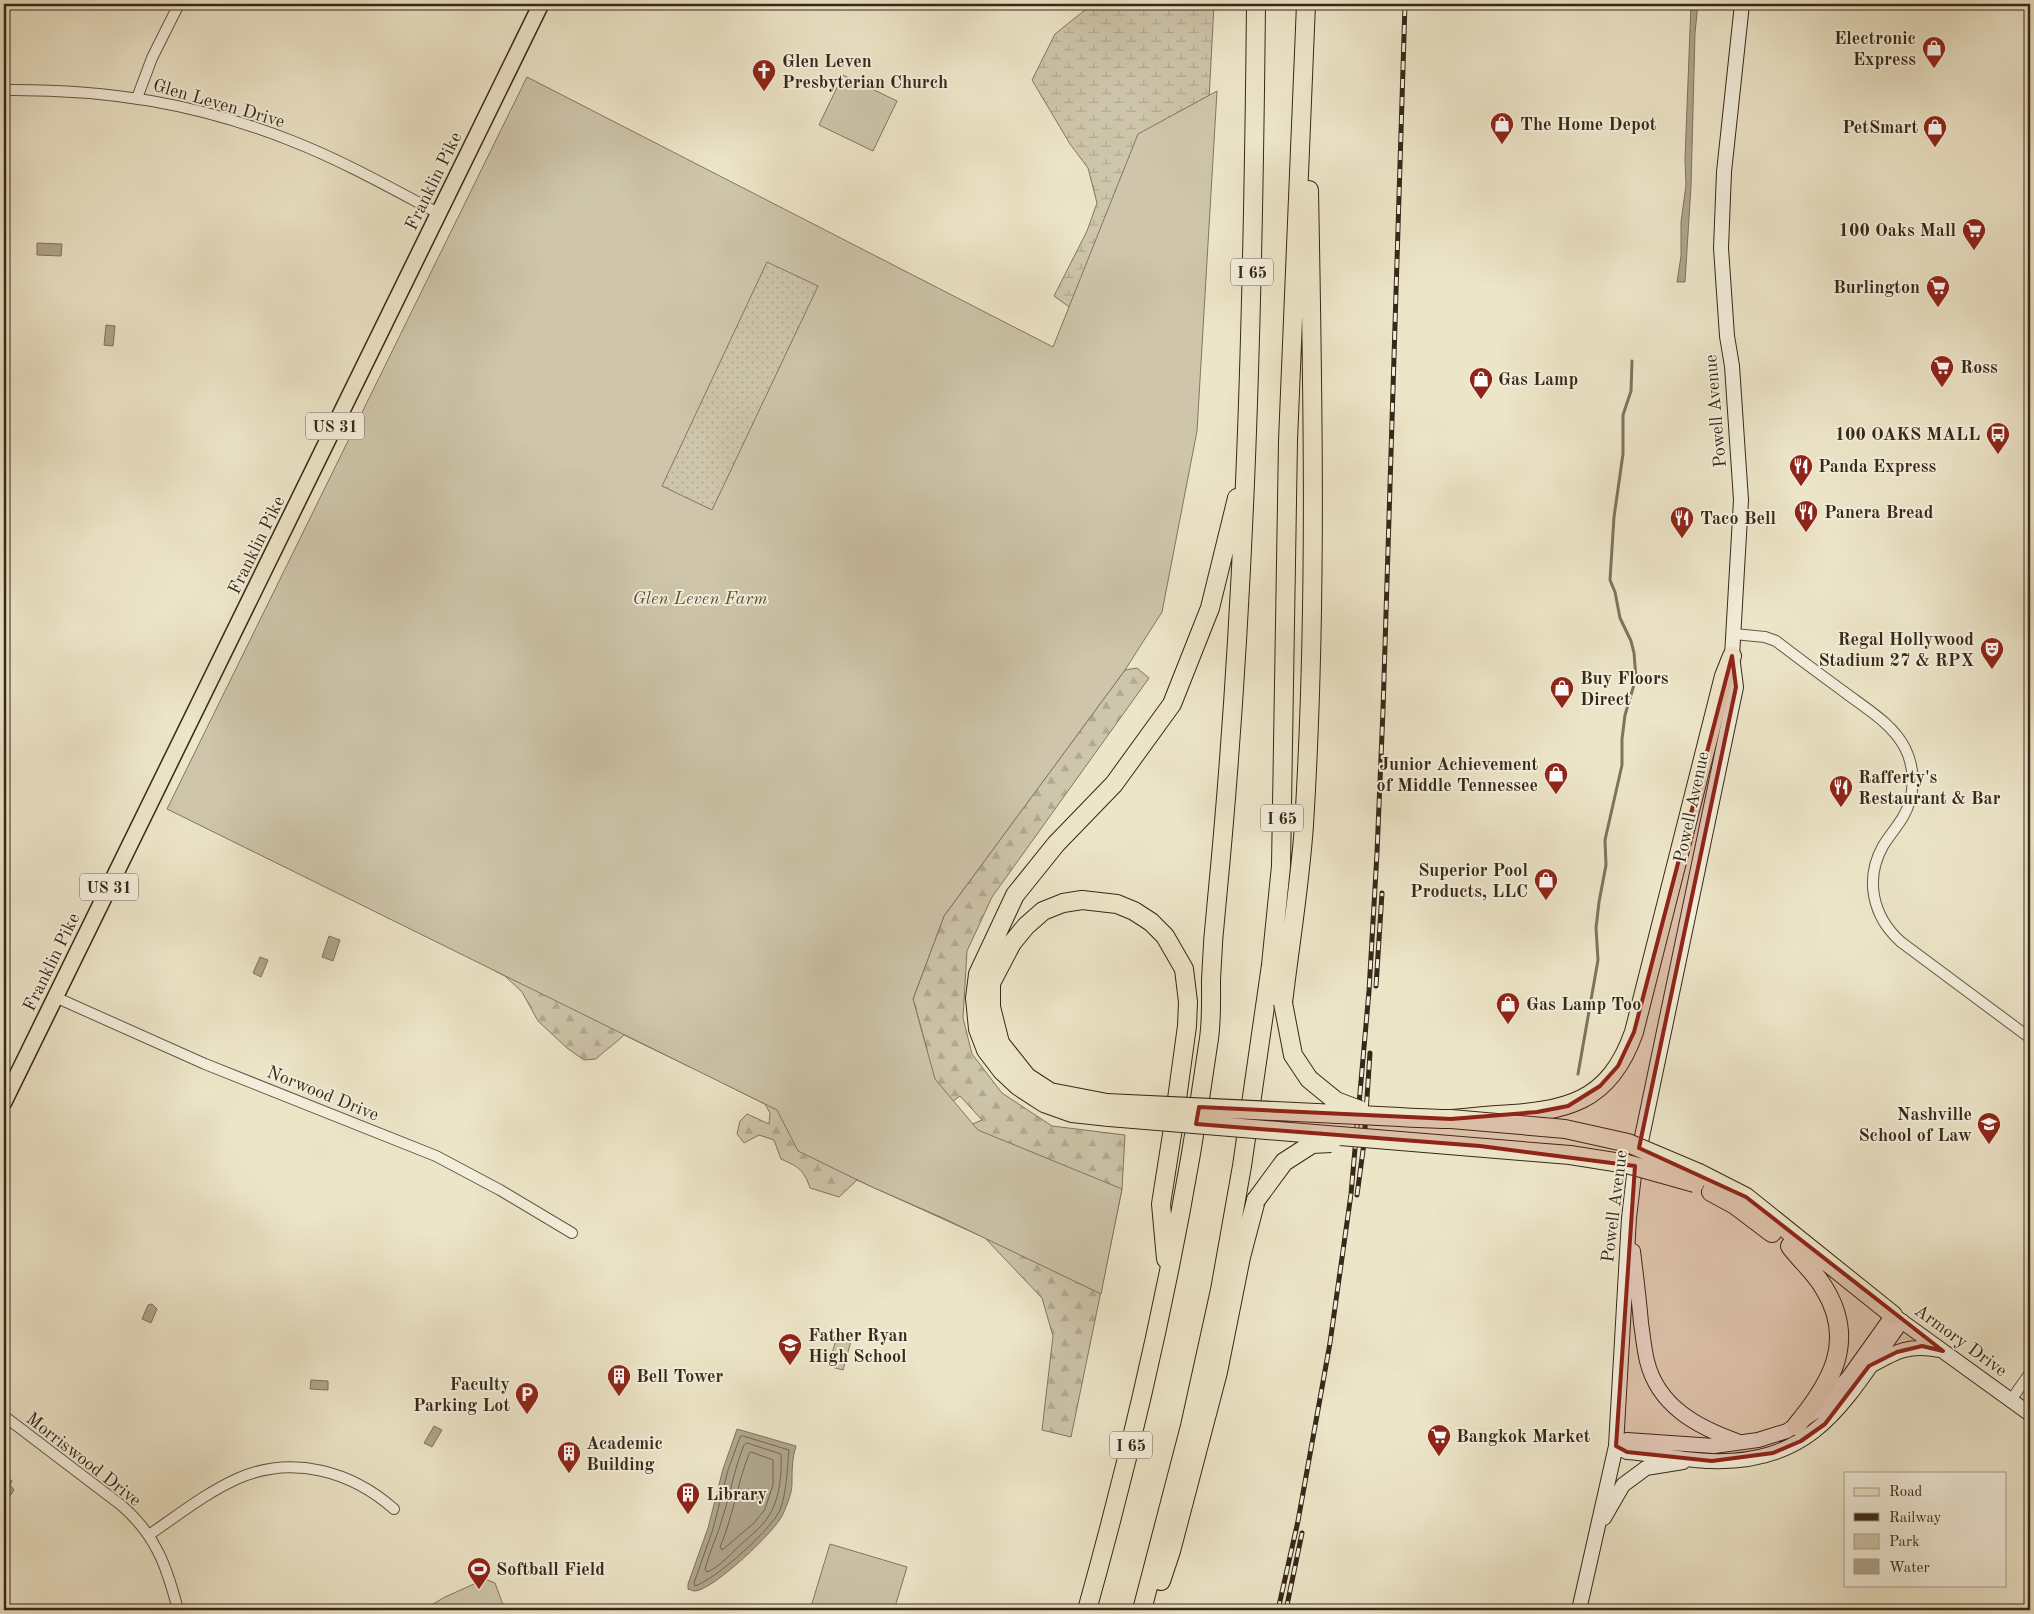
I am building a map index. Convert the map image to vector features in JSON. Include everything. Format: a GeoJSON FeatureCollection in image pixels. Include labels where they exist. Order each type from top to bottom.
{"type":"FeatureCollection","features":[{"type":"Feature","properties":{"kind":"highway","name":"I 65"},"geometry":{"type":"LineString","coordinates":[[1087,1610],[1127,1460],[1168,1278],[1190,1160],[1209,1039],[1213,943],[1225,820],[1236,669],[1246,456],[1254,202],[1256,4]]}},
{"type":"Feature","properties":{"kind":"highway","name":"I 65"},"geometry":{"type":"LineString","coordinates":[[1142,1610],[1190,1426],[1220,1290],[1242,1166],[1271,965],[1281,866],[1288,441],[1306,7]]}},
{"type":"Feature","properties":{"kind":"highway"},"geometry":{"type":"LineString","coordinates":[[1306,7],[1313,390],[1310,666],[1304,826],[1283,1003],[1293,1055],[1309,1079],[1336,1101],[1379,1116]]}},
{"type":"Feature","properties":{"kind":"highway"},"geometry":{"type":"LineString","coordinates":[[1246,456],[1210,608],[1172,704],[1114,784],[1056,844],[1016,895],[978,974],[975,998],[978,1029],[986,1050],[1002,1071],[1018,1086],[1044,1103],[1072,1113],[1108,1110],[1451,1119],[1565,1129],[1628,1143],[1697,1178],[1746,1197],[1897,1318]]}},
{"type":"Feature","properties":{"kind":"highway"},"geometry":{"type":"LineString","coordinates":[[1451,1119],[1537,1112],[1558,1108],[1585,1098],[1613,1073],[1623,1058],[1634,1032],[1724,676],[1732,656]]}},
{"type":"Feature","properties":{"kind":"highway"},"geometry":{"type":"LineString","coordinates":[[1168,1278],[1161,1204],[1173,1128],[1187,1026],[1188,1002],[1184,968],[1165,936],[1151,922],[1134,911],[1117,904],[1082,900],[1063,903],[1043,911],[1026,926],[1012,943],[991,984],[991,1007],[1000,1043],[1027,1076],[1050,1092],[1108,1110],[1376,1140],[1480,1146],[1570,1155],[1697,1178],[1790,1246],[1897,1318]]}},
{"type":"Feature","properties":{"kind":"highway"},"geometry":{"type":"LineString","coordinates":[[1151,1610],[1171,1551],[1218,1372],[1241,1257],[1256,1200],[1284,1162],[1312,1144],[1376,1140]]}},
{"type":"Feature","properties":{"kind":"highway"},"geometry":{"type":"LineString","coordinates":[[1790,1246],[1824,1287],[1832,1304],[1838,1332],[1836,1361],[1830,1379],[1810,1410],[1796,1426]]}},
{"type":"Feature","properties":{"kind":"main road","name":"Franklin Pike"},"geometry":{"type":"LineString","coordinates":[[4,1102],[541,4]]}},
{"type":"Feature","properties":{"kind":"main road","name":"Powell Avenue"},"geometry":{"type":"LineString","coordinates":[[1580,1610],[1616,1446],[1628,1218],[1634,1175],[1650,1090],[1736,687],[1732,656],[1741,500],[1732,366],[1722,275],[1721,238],[1724,172],[1742,4]]}},
{"type":"Feature","properties":{"kind":"main road"},"geometry":{"type":"LineString","coordinates":[[1628,1218],[1645,1353],[1654,1380],[1664,1397],[1684,1416],[1720,1436],[1738,1442]]}},
{"type":"Feature","properties":{"kind":"main road"},"geometry":{"type":"LineString","coordinates":[[1616,1446],[1627,1452],[1693,1460],[1728,1461],[1773,1453],[1801,1441],[1825,1424],[1836,1412],[1869,1366],[1897,1318]]}},
{"type":"Feature","properties":{"kind":"main road"},"geometry":{"type":"LineString","coordinates":[[1616,1446],[1627,1440],[1714,1446],[1768,1438],[1796,1426],[1831,1397],[1897,1318]]}},
{"type":"Feature","properties":{"kind":"main road","name":"Armory Drive"},"geometry":{"type":"LineString","coordinates":[[1897,1318],[2030,1414]]}},
{"type":"Feature","properties":{"kind":"main road"},"geometry":{"type":"LineString","coordinates":[[1869,1366],[1897,1352],[1922,1346],[1943,1351]]}},
{"type":"Feature","properties":{"kind":"main road"},"geometry":{"type":"LineString","coordinates":[[1598,1529],[1623,1485],[1646,1468],[1693,1460]]}},
{"type":"Feature","properties":{"kind":"street"},"geometry":{"type":"LineString","coordinates":[[137,98],[152,58],[180,4]]}},
{"type":"Feature","properties":{"kind":"street","name":"Glen Leven Drive"},"geometry":{"type":"LineString","coordinates":[[4,90],[56,90],[137,98],[229,119],[292,141],[438,213]]}},
{"type":"Feature","properties":{"kind":"street"},"geometry":{"type":"LineString","coordinates":[[1734,634],[1765,637],[1776,641],[1875,715],[1900,740],[1910,762],[1912,788],[1908,808],[1884,845],[1875,863],[1873,887],[1877,911],[1885,925],[1901,942],[2030,1038]]}},
{"type":"Feature","properties":{"kind":"street","name":"Norwood Drive"},"geometry":{"type":"LineString","coordinates":[[55,998],[204,1064],[436,1156],[500,1190],[572,1233]]}},
{"type":"Feature","properties":{"kind":"street"},"geometry":{"type":"LineString","coordinates":[[2011,1400],[2030,1373]]}},
{"type":"Feature","properties":{"kind":"street","name":"Morriswood Drive"},"geometry":{"type":"LineString","coordinates":[[4,1416],[121,1505],[135,1518],[149,1535],[163,1561],[178,1610]]}},
{"type":"Feature","properties":{"kind":"street"},"geometry":{"type":"LineString","coordinates":[[149,1535],[211,1493],[231,1482],[256,1472],[283,1468],[315,1469],[338,1474],[362,1485],[394,1509]]}},
{"type":"Feature","properties":{"kind":"highlighted area"},"geometry":{"type":"Polygon","coordinates":[[[1732,656],[1736,687],[1639,1148],[1746,1197],[1943,1351],[1922,1346],[1897,1352],[1869,1366],[1825,1424],[1801,1441],[1773,1453],[1712,1461],[1627,1452],[1616,1446],[1635,1166],[1480,1146],[1196,1124],[1199,1107],[1451,1119],[1537,1112],[1568,1106],[1600,1086],[1618,1066],[1634,1032],[1732,656]]]}},
{"type":"Feature","properties":{"kind":"green space"},"geometry":{"type":"Polygon","coordinates":[[[1107,4],[1214,4],[1207,138],[1079,314],[1054,296],[1087,231],[1097,203],[1088,168],[1070,144],[1032,80],[1055,34],[1090,6],[1107,4]]]}},
{"type":"Feature","properties":{"kind":"green space"},"geometry":{"type":"Polygon","coordinates":[[[843,75],[897,101],[873,151],[819,125],[843,75]]]}},
{"type":"Feature","properties":{"kind":"green space","name":"Glen Leven Farm"},"geometry":{"type":"Polygon","coordinates":[[[527,77],[1053,347],[1138,134],[1217,91],[1197,431],[1162,612],[1125,670],[944,916],[913,999],[935,1079],[978,1130],[1122,1189],[1101,1294],[798,1151],[777,1110],[167,809],[527,77]]]}},
{"type":"Feature","properties":{"kind":"green space"},"geometry":{"type":"Polygon","coordinates":[[[767,262],[818,286],[712,510],[662,486],[767,262]]]}},
{"type":"Feature","properties":{"kind":"green space"},"geometry":{"type":"Polygon","coordinates":[[[1137,668],[1149,678],[992,897],[967,951],[963,1018],[972,1054],[1002,1093],[1052,1126],[1125,1135],[1122,1189],[1071,1437],[1042,1430],[1053,1336],[1042,1298],[985,1238],[857,1180],[839,1197],[810,1188],[800,1170],[781,1159],[774,1140],[759,1135],[744,1143],[737,1134],[740,1121],[747,1114],[769,1124],[770,1113],[765,1104],[725,1084],[737,1046],[759,1036],[780,1021],[785,990],[798,982],[809,935],[819,932],[813,916],[810,895],[818,889],[833,896],[838,911],[835,936],[844,934],[853,940],[859,964],[857,980],[846,985],[835,985],[840,997],[835,1030],[828,1038],[816,1040],[841,1040],[837,1069],[819,1069],[808,1073],[808,1103],[813,1123],[825,1138],[833,1143],[852,1149],[872,1151],[865,1161],[875,1167],[890,1159],[911,1191],[964,1199],[968,1126],[982,1120],[960,1096],[938,1112],[920,1104],[912,1083],[915,1059],[927,1049],[913,999],[944,916],[1125,670],[1137,668]]]}},
{"type":"Feature","properties":{"kind":"green space"},"geometry":{"type":"Polygon","coordinates":[[[507,947],[690,1067],[624,1035],[596,1059],[584,1060],[567,1048],[538,1021],[522,992],[505,976],[495,971],[507,947]]]}},
{"type":"Feature","properties":{"kind":"green space"},"geometry":{"type":"Polygon","coordinates":[[[837,1337],[851,1341],[843,1370],[828,1366],[837,1337]]]}},
{"type":"Feature","properties":{"kind":"green space"},"geometry":{"type":"Polygon","coordinates":[[[830,1544],[907,1567],[894,1610],[810,1610],[830,1544]]]}},
{"type":"Feature","properties":{"kind":"green space","name":"Softball Field"},"geometry":{"type":"Polygon","coordinates":[[[485,1579],[495,1583],[505,1610],[423,1610],[445,1597],[485,1579]]]}},
{"type":"Feature","properties":{"kind":"water"},"geometry":{"type":"Polygon","coordinates":[[[1691,4],[1698,4],[1695,33],[1691,186],[1685,282],[1677,282],[1681,256],[1681,222],[1686,185],[1685,159],[1691,4]]]}},
{"type":"Feature","properties":{"kind":"water"},"geometry":{"type":"Polygon","coordinates":[[[37,243],[62,244],[61,256],[37,255],[37,243]]]}},
{"type":"Feature","properties":{"kind":"water"},"geometry":{"type":"Polygon","coordinates":[[[106,325],[115,326],[113,346],[104,345],[106,325]]]}},
{"type":"Feature","properties":{"kind":"water"},"geometry":{"type":"Polygon","coordinates":[[[329,936],[340,940],[333,961],[322,957],[329,936]]]}},
{"type":"Feature","properties":{"kind":"water"},"geometry":{"type":"Polygon","coordinates":[[[260,957],[268,960],[261,977],[253,973],[260,957]]]}},
{"type":"Feature","properties":{"kind":"water"},"geometry":{"type":"Polygon","coordinates":[[[152,1304],[157,1309],[151,1323],[142,1319],[148,1305],[152,1304]]]}},
{"type":"Feature","properties":{"kind":"water"},"geometry":{"type":"Polygon","coordinates":[[[311,1380],[328,1381],[328,1390],[310,1389],[311,1380]]]}},
{"type":"Feature","properties":{"kind":"water"},"geometry":{"type":"Polygon","coordinates":[[[434,1426],[442,1430],[432,1447],[424,1443],[434,1426]]]}},
{"type":"Feature","properties":{"kind":"water"},"geometry":{"type":"Polygon","coordinates":[[[737,1429],[796,1446],[793,1460],[792,1488],[783,1514],[769,1533],[729,1571],[703,1588],[692,1591],[688,1589],[688,1584],[708,1528],[723,1469],[737,1429]]]}},
{"type":"Feature","properties":{"kind":"water"},"geometry":{"type":"Polygon","coordinates":[[[5,1476],[12,1481],[10,1485],[14,1490],[10,1496],[4,1494],[5,1476]]]}},
{"type":"Feature","properties":{"kind":"waterway"},"geometry":{"type":"LineString","coordinates":[[1578,1074],[1598,960],[1596,928],[1606,865],[1605,840],[1622,765],[1622,739],[1625,715],[1636,678],[1631,641],[1620,618],[1615,592],[1610,580],[1614,517],[1623,454],[1623,415],[1631,391],[1632,361]]}},
{"type":"Feature","properties":{"kind":"railway"},"geometry":{"type":"LineString","coordinates":[[1278,1610],[1298,1521],[1330,1343],[1351,1194],[1369,991],[1383,710],[1405,4]]}},
{"type":"Feature","properties":{"kind":"railway"},"geometry":{"type":"LineString","coordinates":[[1376,986],[1382,893]]}},
{"type":"Feature","properties":{"kind":"railway"},"geometry":{"type":"LineString","coordinates":[[1357,1195],[1364,1143],[1370,1053]]}},
{"type":"Feature","properties":{"kind":"railway"},"geometry":{"type":"LineString","coordinates":[[1286,1610],[1302,1533]]}},
{"type":"Feature","properties":{"kind":"place","name":"Electronic Express"},"geometry":{"type":"Point","coordinates":[1934,69]}},
{"type":"Feature","properties":{"kind":"place","name":"Glen Leven Presbyterian Church"},"geometry":{"type":"Point","coordinates":[764,92]}},
{"type":"Feature","properties":{"kind":"place","name":"The Home Depot"},"geometry":{"type":"Point","coordinates":[1502,145]}},
{"type":"Feature","properties":{"kind":"place","name":"PetSmart"},"geometry":{"type":"Point","coordinates":[1935,148]}},
{"type":"Feature","properties":{"kind":"place","name":"100 Oaks Mall"},"geometry":{"type":"Point","coordinates":[1974,251]}},
{"type":"Feature","properties":{"kind":"place","name":"Burlington"},"geometry":{"type":"Point","coordinates":[1938,308]}},
{"type":"Feature","properties":{"kind":"place","name":"Ross"},"geometry":{"type":"Point","coordinates":[1942,388]}},
{"type":"Feature","properties":{"kind":"place","name":"Gas Lamp"},"geometry":{"type":"Point","coordinates":[1481,400]}},
{"type":"Feature","properties":{"kind":"place","name":"100 OAKS MALL"},"geometry":{"type":"Point","coordinates":[1998,455]}},
{"type":"Feature","properties":{"kind":"place","name":"Panda Express"},"geometry":{"type":"Point","coordinates":[1801,487]}},
{"type":"Feature","properties":{"kind":"place","name":"Panera Bread"},"geometry":{"type":"Point","coordinates":[1806,533]}},
{"type":"Feature","properties":{"kind":"place","name":"Taco Bell"},"geometry":{"type":"Point","coordinates":[1682,539]}},
{"type":"Feature","properties":{"kind":"place","name":"Regal Hollywood Stadium 27 & RPX"},"geometry":{"type":"Point","coordinates":[1992,670]}},
{"type":"Feature","properties":{"kind":"place","name":"Buy Floors Direct"},"geometry":{"type":"Point","coordinates":[1562,709]}},
{"type":"Feature","properties":{"kind":"place","name":"Junior Achievement of Middle Tennessee"},"geometry":{"type":"Point","coordinates":[1556,795]}},
{"type":"Feature","properties":{"kind":"place","name":"Rafferty's Restaurant & Bar"},"geometry":{"type":"Point","coordinates":[1841,808]}},
{"type":"Feature","properties":{"kind":"place","name":"Superior Pool Products, LLC"},"geometry":{"type":"Point","coordinates":[1546,901]}},
{"type":"Feature","properties":{"kind":"place","name":"Gas Lamp Too"},"geometry":{"type":"Point","coordinates":[1508,1025]}},
{"type":"Feature","properties":{"kind":"place","name":"Nashville School of Law"},"geometry":{"type":"Point","coordinates":[1989,1145]}},
{"type":"Feature","properties":{"kind":"place","name":"Father Ryan High School"},"geometry":{"type":"Point","coordinates":[790,1366]}},
{"type":"Feature","properties":{"kind":"place","name":"Bell Tower"},"geometry":{"type":"Point","coordinates":[619,1397]}},
{"type":"Feature","properties":{"kind":"place","name":"Faculty Parking Lot"},"geometry":{"type":"Point","coordinates":[527,1415]}},
{"type":"Feature","properties":{"kind":"place","name":"Bangkok Market"},"geometry":{"type":"Point","coordinates":[1439,1457]}},
{"type":"Feature","properties":{"kind":"place","name":"Academic Building"},"geometry":{"type":"Point","coordinates":[569,1474]}},
{"type":"Feature","properties":{"kind":"place","name":"Library"},"geometry":{"type":"Point","coordinates":[688,1515]}},
{"type":"Feature","properties":{"kind":"place","name":"Softball Field"},"geometry":{"type":"Point","coordinates":[479,1590]}}]}
